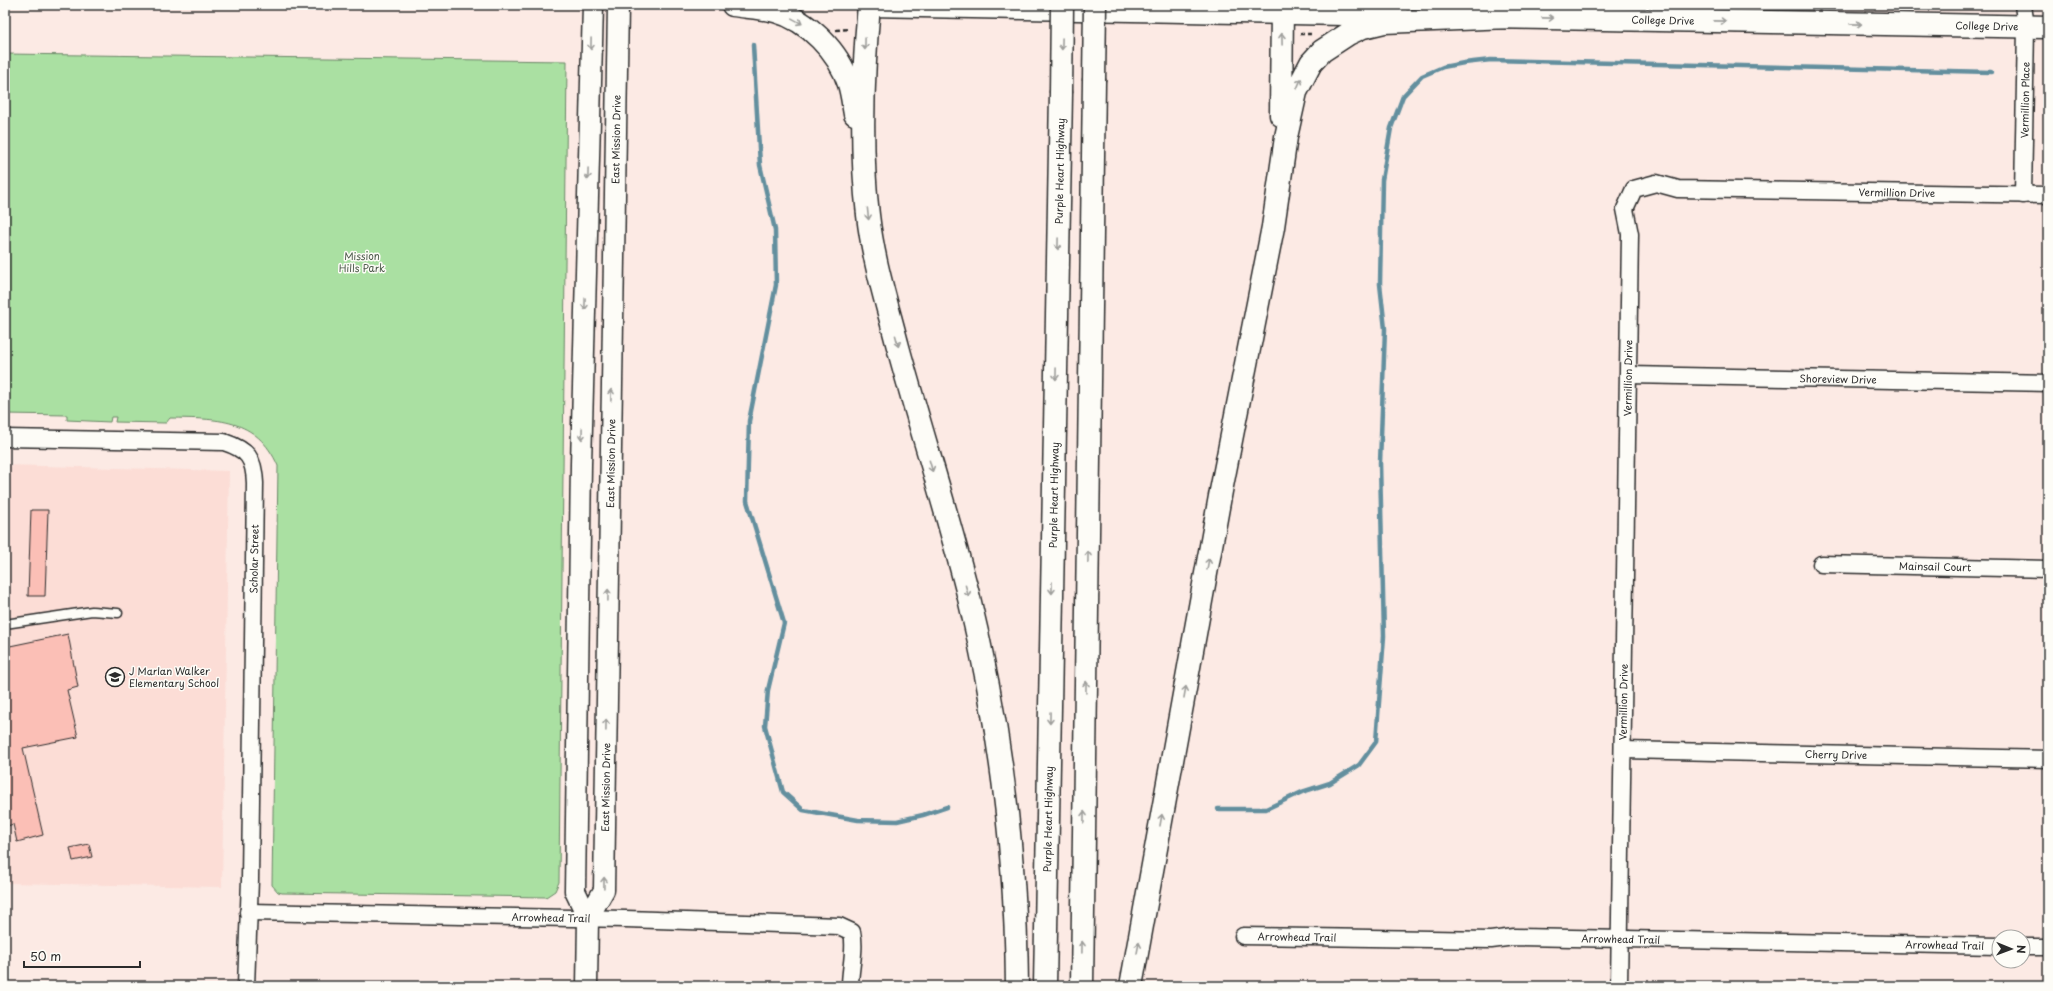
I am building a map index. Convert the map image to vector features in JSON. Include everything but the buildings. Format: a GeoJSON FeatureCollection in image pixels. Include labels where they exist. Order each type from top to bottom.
{"type":"FeatureCollection","features":[{"type":"Feature","properties":{"kind":"main road"},"geometry":{"type":"LineString","coordinates":[[733,5],[776,11],[790,17],[806,26],[828,46],[849,84],[865,175]]}},
{"type":"Feature","properties":{"kind":"main road"},"geometry":{"type":"LineString","coordinates":[[870,5],[865,43],[865,175],[868,218],[877,263],[926,449],[960,565],[983,665],[997,745],[1007,824],[1014,894],[1017,986]]}},
{"type":"Feature","properties":{"kind":"main road","name":"College Drive"},"geometry":{"type":"LineString","coordinates":[[870,5],[1282,9],[1509,17],[2048,27]]}},
{"type":"Feature","properties":{"kind":"main road","name":"Purple Heart Highway"},"geometry":{"type":"LineString","coordinates":[[1045,986],[1062,5]]}},
{"type":"Feature","properties":{"kind":"main road"},"geometry":{"type":"LineString","coordinates":[[1082,986],[1095,5]]}},
{"type":"Feature","properties":{"kind":"main road"},"geometry":{"type":"LineString","coordinates":[[1280,176],[1282,9]]}},
{"type":"Feature","properties":{"kind":"main road"},"geometry":{"type":"LineString","coordinates":[[1131,986],[1221,491],[1273,227],[1290,110],[1296,92],[1311,63],[1322,51],[1336,41],[1364,27],[1384,22],[1509,17]]}},
{"type":"Feature","properties":{"kind":"street","name":"East Mission Drive"},"geometry":{"type":"LineString","coordinates":[[587,986],[588,918],[575,891],[581,464],[593,5]]}},
{"type":"Feature","properties":{"kind":"street","name":"East Mission Drive"},"geometry":{"type":"LineString","coordinates":[[588,918],[604,890],[618,5]]}},
{"type":"Feature","properties":{"kind":"street","name":"Vermillion Place"},"geometry":{"type":"LineString","coordinates":[[2023,5],[2026,27],[2023,195]]}},
{"type":"Feature","properties":{"kind":"street","name":"Vermillion Drive"},"geometry":{"type":"LineString","coordinates":[[1619,986],[1624,750],[1630,234],[1625,209],[1634,189],[1656,182],[1678,189],[2048,195]]}},
{"type":"Feature","properties":{"kind":"street","name":"Shoreview Drive"},"geometry":{"type":"LineString","coordinates":[[1628,375],[2048,383]]}},
{"type":"Feature","properties":{"kind":"street","name":"Scholar Street"},"geometry":{"type":"LineString","coordinates":[[5,438],[224,442],[237,446],[246,452],[251,460],[255,483],[246,986]]}},
{"type":"Feature","properties":{"kind":"street","name":"Mainsail Court"},"geometry":{"type":"LineString","coordinates":[[1821,564],[2048,569]]}},
{"type":"Feature","properties":{"kind":"street","name":"Cherry Drive"},"geometry":{"type":"LineString","coordinates":[[1624,750],[2048,759]]}},
{"type":"Feature","properties":{"kind":"street","name":"Arrowhead Trail"},"geometry":{"type":"LineString","coordinates":[[248,912],[588,918],[822,924],[839,926],[852,932],[854,945],[850,964],[850,986]]}},
{"type":"Feature","properties":{"kind":"street","name":"Arrowhead Trail"},"geometry":{"type":"LineString","coordinates":[[1243,936],[1491,940],[1514,937],[1991,946]]}},
{"type":"Feature","properties":{"kind":"street"},"geometry":{"type":"LineString","coordinates":[[2031,947],[2048,947]]}},
{"type":"Feature","properties":{"kind":"lane"},"geometry":{"type":"LineString","coordinates":[[5,624],[92,612],[118,613]]}},
{"type":"Feature","properties":{"kind":"path"},"geometry":{"type":"LineString","coordinates":[[830,30],[856,29]]}},
{"type":"Feature","properties":{"kind":"shaded area","name":"J Marlan Walker Elementary School"},"geometry":{"type":"Polygon","coordinates":[[[5,465],[229,471],[222,887],[5,883],[5,465]]]}},
{"type":"Feature","properties":{"kind":"green space","name":"Mission Hills Park"},"geometry":{"type":"Polygon","coordinates":[[[5,54],[567,61],[559,882],[555,891],[546,897],[282,893],[278,892],[272,885],[278,466],[269,450],[259,438],[247,430],[233,424],[219,421],[170,418],[166,423],[115,422],[116,417],[111,417],[110,422],[67,420],[67,415],[5,414],[5,54]]]}},
{"type":"Feature","properties":{"kind":"waterway"},"geometry":{"type":"LineString","coordinates":[[753,45],[760,165],[775,230],[776,285],[749,421],[747,501],[784,623],[768,690],[765,726],[783,792],[803,810],[858,820],[897,821],[923,815],[947,807]]}},
{"type":"Feature","properties":{"kind":"waterway"},"geometry":{"type":"LineString","coordinates":[[1218,809],[1266,809],[1302,792],[1330,783],[1359,765],[1376,742],[1384,636],[1380,463],[1385,329],[1380,284],[1382,180],[1391,128],[1403,96],[1422,76],[1443,67],[1491,60],[1991,72]]}},
{"type":"Feature","properties":{"kind":"place","name":"J Marlan Walker Elementary School"},"geometry":{"type":"Point","coordinates":[115,677]}}]}
